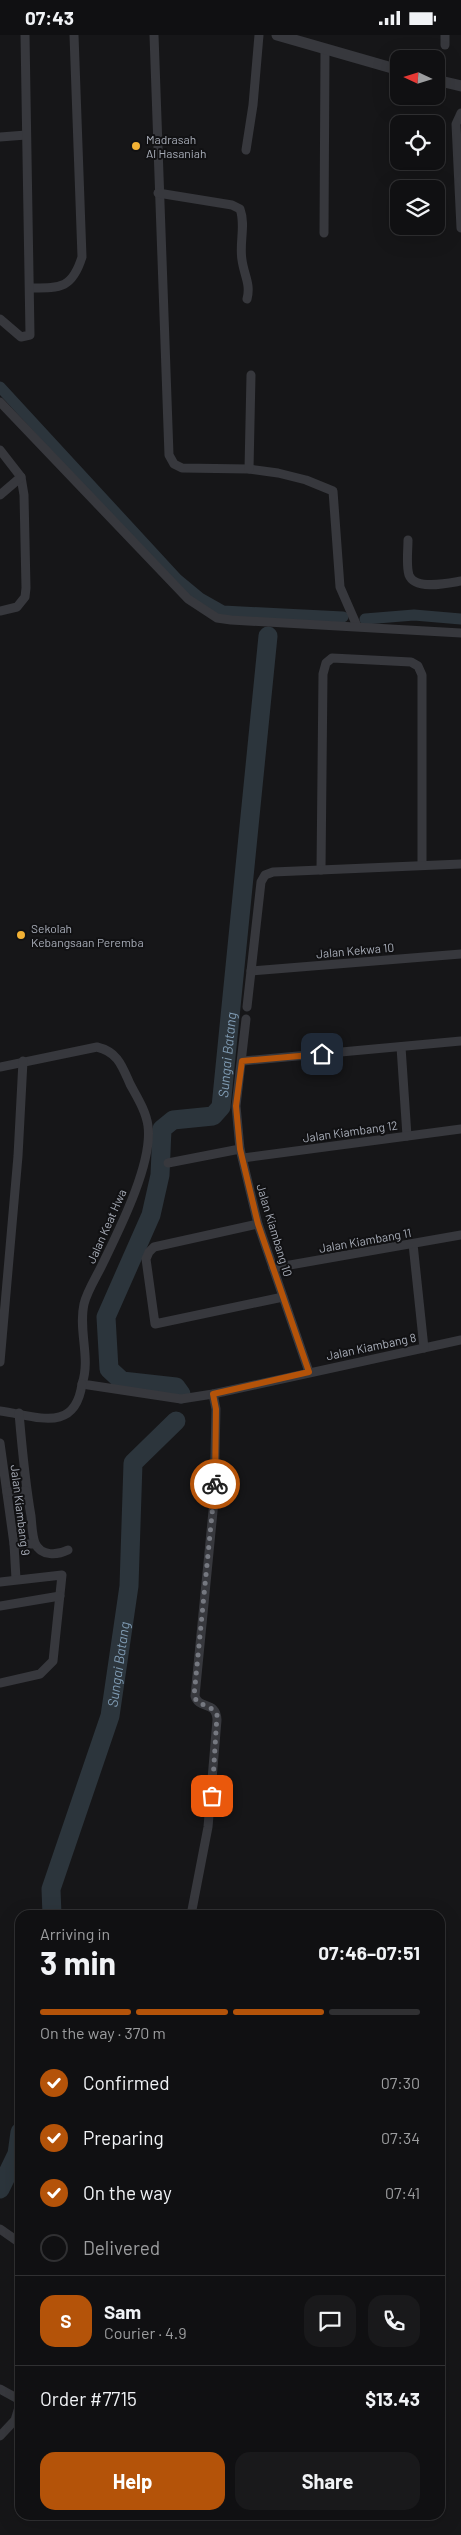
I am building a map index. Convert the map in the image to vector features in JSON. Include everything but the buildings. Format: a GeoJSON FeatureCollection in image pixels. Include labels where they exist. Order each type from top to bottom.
{"type":"FeatureCollection","features":[{"type":"Feature","properties":{"kind":"street"},"geometry":{"type":"LineString","coordinates":[[0,319],[21,337],[30,335],[25,35]]}},
{"type":"Feature","properties":{"kind":"street"},"geometry":{"type":"LineString","coordinates":[[30,288],[60,288],[68,283],[78,268],[82,257],[74,35]]}},
{"type":"Feature","properties":{"kind":"street"},"geometry":{"type":"LineString","coordinates":[[154,35],[158,193],[169,455],[174,464],[182,468],[249,469],[292,476],[333,491],[340,587],[357,626]]}},
{"type":"Feature","properties":{"kind":"street"},"geometry":{"type":"LineString","coordinates":[[246,150],[253,105],[259,35]]}},
{"type":"Feature","properties":{"kind":"street"},"geometry":{"type":"LineString","coordinates":[[277,35],[390,68]]}},
{"type":"Feature","properties":{"kind":"street"},"geometry":{"type":"LineString","coordinates":[[445,35],[445,45]]}},
{"type":"Feature","properties":{"kind":"street"},"geometry":{"type":"LineString","coordinates":[[324,233],[325,50]]}},
{"type":"Feature","properties":{"kind":"street"},"geometry":{"type":"LineString","coordinates":[[445,82],[461,86]]}},
{"type":"Feature","properties":{"kind":"street"},"geometry":{"type":"LineString","coordinates":[[461,113],[456,124],[461,228]]}},
{"type":"Feature","properties":{"kind":"street"},"geometry":{"type":"LineString","coordinates":[[0,137],[26,135]]}},
{"type":"Feature","properties":{"kind":"street"},"geometry":{"type":"LineString","coordinates":[[158,193],[232,205],[240,209],[242,218],[242,262],[249,283],[247,299]]}},
{"type":"Feature","properties":{"kind":"street"},"geometry":{"type":"LineString","coordinates":[[249,469],[251,375]]}},
{"type":"Feature","properties":{"kind":"street"},"geometry":{"type":"LineString","coordinates":[[0,402],[188,599],[203,611],[217,618],[231,621],[357,626],[461,633]]}},
{"type":"Feature","properties":{"kind":"street"},"geometry":{"type":"LineString","coordinates":[[0,450],[21,477],[24,495],[26,588],[22,603],[17,607],[0,611]]}},
{"type":"Feature","properties":{"kind":"street"},"geometry":{"type":"LineString","coordinates":[[0,495],[21,477]]}},
{"type":"Feature","properties":{"kind":"street"},"geometry":{"type":"LineString","coordinates":[[408,540],[409,575],[413,581],[431,586],[461,581]]}},
{"type":"Feature","properties":{"kind":"street"},"geometry":{"type":"LineString","coordinates":[[321,870],[323,674],[326,663],[332,658],[411,662],[418,666],[422,675],[422,865]]}},
{"type":"Feature","properties":{"kind":"street"},"geometry":{"type":"LineString","coordinates":[[247,1007],[261,882],[265,875],[274,872],[461,864]]}},
{"type":"Feature","properties":{"kind":"street","name":"Jalan Kekwa 10"},"geometry":{"type":"LineString","coordinates":[[251,971],[461,954]]}},
{"type":"Feature","properties":{"kind":"street","name":"Jalan Kiambang 10"},"geometry":{"type":"LineString","coordinates":[[246,1019],[236,1106],[241,1154],[258,1224],[309,1372]]}},
{"type":"Feature","properties":{"kind":"street"},"geometry":{"type":"LineString","coordinates":[[242,1061],[461,1041]]}},
{"type":"Feature","properties":{"kind":"street","name":"Jalan Keat Hwa"},"geometry":{"type":"LineString","coordinates":[[0,1067],[97,1047],[109,1050],[117,1057],[144,1111],[148,1126],[148,1143],[132,1203],[84,1303],[82,1323],[87,1370],[82,1384],[80,1399],[67,1415],[58,1419],[0,1411]]}},
{"type":"Feature","properties":{"kind":"street"},"geometry":{"type":"LineString","coordinates":[[401,1047],[407,1136]]}},
{"type":"Feature","properties":{"kind":"street"},"geometry":{"type":"LineString","coordinates":[[0,1362],[18,1165],[23,1061]]}},
{"type":"Feature","properties":{"kind":"street","name":"Jalan Kiambang 12"},"geometry":{"type":"LineString","coordinates":[[168,1163],[461,1129]]}},
{"type":"Feature","properties":{"kind":"street"},"geometry":{"type":"LineString","coordinates":[[258,1224],[154,1247],[146,1259],[155,1324],[283,1297]]}},
{"type":"Feature","properties":{"kind":"street","name":"Jalan Kiambang 11"},"geometry":{"type":"LineString","coordinates":[[273,1268],[461,1235]]}},
{"type":"Feature","properties":{"kind":"street"},"geometry":{"type":"LineString","coordinates":[[413,1244],[424,1348]]}},
{"type":"Feature","properties":{"kind":"street","name":"Jalan Kiambang 8"},"geometry":{"type":"LineString","coordinates":[[82,1384],[181,1399],[199,1397],[461,1340]]}},
{"type":"Feature","properties":{"kind":"street"},"geometry":{"type":"LineString","coordinates":[[192,1910],[208,1827],[217,1721],[217,1715],[212,1707],[199,1703],[194,1696],[214,1501],[216,1409],[213,1394]]}},
{"type":"Feature","properties":{"kind":"street"},"geometry":{"type":"LineString","coordinates":[[19,1413],[26,1491],[35,1543],[44,1552],[51,1554],[60,1554],[68,1550]]}},
{"type":"Feature","properties":{"kind":"street","name":"Jalan Kiambang 9"},"geometry":{"type":"LineString","coordinates":[[0,1443],[14,1544],[16,1579]]}},
{"type":"Feature","properties":{"kind":"street"},"geometry":{"type":"LineString","coordinates":[[7,1492],[26,1491]]}},
{"type":"Feature","properties":{"kind":"street"},"geometry":{"type":"LineString","coordinates":[[14,1544],[35,1543]]}},
{"type":"Feature","properties":{"kind":"street"},"geometry":{"type":"LineString","coordinates":[[0,1582],[62,1575],[53,1661],[40,1674],[0,1683]]}},
{"type":"Feature","properties":{"kind":"street"},"geometry":{"type":"LineString","coordinates":[[0,1606],[60,1596]]}},
{"type":"Feature","properties":{"kind":"street"},"geometry":{"type":"LineString","coordinates":[[0,2229],[15,2240]]}},
{"type":"Feature","properties":{"kind":"street"},"geometry":{"type":"LineString","coordinates":[[0,2389],[15,2397]]}},
{"type":"Feature","properties":{"kind":"street"},"geometry":{"type":"LineString","coordinates":[[0,2437],[15,2422]]}},
{"type":"Feature","properties":{"kind":"waterway"},"geometry":{"type":"LineString","coordinates":[[0,387],[177,579],[200,598],[223,611],[343,617]]}},
{"type":"Feature","properties":{"kind":"waterway"},"geometry":{"type":"LineString","coordinates":[[365,619],[414,615],[461,619]]}},
{"type":"Feature","properties":{"kind":"waterway","name":"Sungai Batang"},"geometry":{"type":"LineString","coordinates":[[181,1394],[176,1387],[122,1381],[109,1369],[106,1317],[151,1215],[160,1175],[162,1129],[173,1120],[213,1116],[221,1107],[268,636]]}},
{"type":"Feature","properties":{"kind":"waterway","name":"Sungai Batang"},"geometry":{"type":"LineString","coordinates":[[52,1910],[51,1889],[110,1716],[129,1586],[133,1463],[176,1421]]}},
{"type":"Feature","properties":{"kind":"waterway","name":"Sungai Batang"},"geometry":{"type":"LineString","coordinates":[[0,2189],[15,2158]]}},
{"type":"Feature","properties":{"kind":"way so far"},"geometry":{"type":"LineString","coordinates":[[212,1796],[217,1715],[212,1707],[199,1703],[195,1700],[194,1696],[215,1484]]}},
{"type":"Feature","properties":{"kind":"place","name":"Madrasah Al Hasaniah"},"geometry":{"type":"Point","coordinates":[136,146]}},
{"type":"Feature","properties":{"kind":"place","name":"Sekolah Kebangsaan Peremba"},"geometry":{"type":"Point","coordinates":[21,935]}},
{"type":"Feature","properties":{"kind":"route"},"geometry":{"type":"LineString","coordinates":[[215,1484],[216,1409],[213,1394],[309,1372],[258,1224],[240,1149],[236,1106],[242,1061],[322,1054]]}}]}
